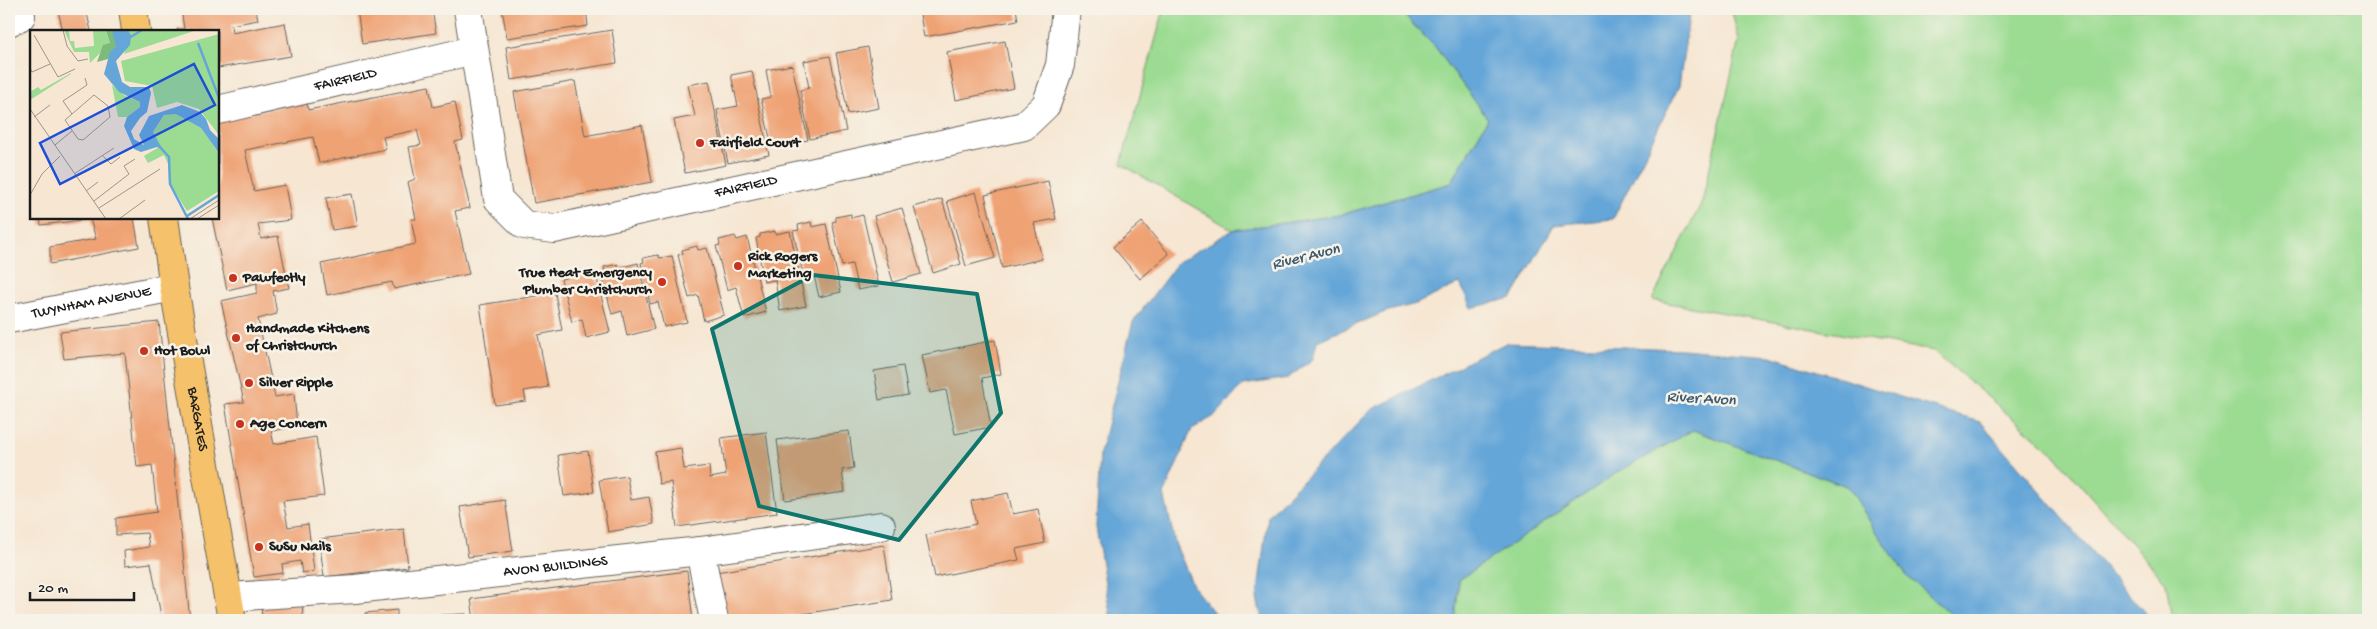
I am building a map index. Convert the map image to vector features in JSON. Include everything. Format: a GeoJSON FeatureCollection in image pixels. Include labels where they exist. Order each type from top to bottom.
{"type":"FeatureCollection","features":[{"type":"Feature","properties":{"kind":"main road"},"geometry":{"type":"LineString","coordinates":[[133,9],[136,30]]}},
{"type":"Feature","properties":{"kind":"main road","name":"BARGATES"},"geometry":{"type":"LineString","coordinates":[[164,219],[174,286],[231,609]]}},
{"type":"Feature","properties":{"kind":"street","name":"FAIRFIELD"},"geometry":{"type":"LineString","coordinates":[[468,9],[498,199],[524,225],[554,229],[1024,126],[1046,105],[1060,65],[1066,9]]}},
{"type":"Feature","properties":{"kind":"street","name":"FAIRFIELD"},"geometry":{"type":"LineString","coordinates":[[219,110],[474,50]]}},
{"type":"Feature","properties":{"kind":"street","name":"TWYNHAM AVENUE"},"geometry":{"type":"LineString","coordinates":[[9,319],[174,286]]}},
{"type":"Feature","properties":{"kind":"street","name":"AVON BUILDINGS"},"geometry":{"type":"LineString","coordinates":[[231,609],[355,589],[700,551],[881,526]]}},
{"type":"Feature","properties":{"kind":"street"},"geometry":{"type":"LineString","coordinates":[[700,551],[714,620]]}},
{"type":"Feature","properties":{"kind":"highlighted area"},"geometry":{"type":"Polygon","coordinates":[[[813,275],[977,294],[1001,413],[899,540],[759,506],[712,329],[813,275]]]}},
{"type":"Feature","properties":{"kind":"green space"},"geometry":{"type":"Polygon","coordinates":[[[1164,9],[1398,9],[1436,48],[1488,119],[1451,183],[1340,215],[1233,230],[1121,164],[1164,9]]]}},
{"type":"Feature","properties":{"kind":"green space"},"geometry":{"type":"Polygon","coordinates":[[[1731,9],[2368,9],[2368,620],[2172,620],[2166,583],[2053,453],[1934,351],[1652,300],[1702,202],[1739,40],[1731,9]]]}},
{"type":"Feature","properties":{"kind":"green space"},"geometry":{"type":"Polygon","coordinates":[[[1693,430],[1849,487],[1907,576],[1957,620],[1455,620],[1459,580],[1618,472],[1693,430]]]}},
{"type":"Feature","properties":{"kind":"water","name":"River Avon"},"geometry":{"type":"Polygon","coordinates":[[[1398,9],[1690,9],[1679,86],[1613,219],[1554,225],[1512,298],[1471,308],[1460,283],[1416,304],[1385,312],[1317,341],[1313,359],[1288,378],[1243,385],[1216,415],[1192,429],[1164,494],[1175,543],[1194,588],[1220,620],[1111,620],[1096,527],[1100,453],[1133,322],[1178,262],[1233,230],[1340,215],[1451,183],[1488,119],[1436,48],[1398,9]]]}},
{"type":"Feature","properties":{"kind":"water","name":"River Avon"},"geometry":{"type":"Polygon","coordinates":[[[1506,343],[1681,349],[1770,356],[1980,422],[2151,620],[1957,620],[1907,576],[1849,487],[1693,430],[1618,472],[1459,580],[1455,620],[1262,620],[1257,598],[1268,516],[1371,410],[1506,343]]]}},
{"type":"Feature","properties":{"kind":"building"},"geometry":{"type":"Polygon","coordinates":[[[86,9],[91,30],[63,30],[58,11],[86,9]]]}},
{"type":"Feature","properties":{"kind":"building"},"geometry":{"type":"Polygon","coordinates":[[[181,9],[256,9],[258,20],[231,25],[232,33],[285,23],[291,56],[219,68],[219,30],[177,29],[184,29],[181,9]]]}},
{"type":"Feature","properties":{"kind":"building"},"geometry":{"type":"Polygon","coordinates":[[[357,9],[432,9],[436,33],[362,44],[357,9]]]}},
{"type":"Feature","properties":{"kind":"building"},"geometry":{"type":"Polygon","coordinates":[[[502,9],[586,9],[588,26],[507,38],[502,9]]]}},
{"type":"Feature","properties":{"kind":"building"},"geometry":{"type":"Polygon","coordinates":[[[919,9],[1016,9],[1018,20],[924,37],[919,9]]]}},
{"type":"Feature","properties":{"kind":"building"},"geometry":{"type":"Polygon","coordinates":[[[612,30],[617,63],[511,80],[506,47],[612,30]]]}},
{"type":"Feature","properties":{"kind":"building"},"geometry":{"type":"Polygon","coordinates":[[[1005,41],[1014,88],[956,100],[947,52],[1005,41]]]}},
{"type":"Feature","properties":{"kind":"building"},"geometry":{"type":"Polygon","coordinates":[[[868,47],[879,108],[848,114],[836,53],[868,47]]]}},
{"type":"Feature","properties":{"kind":"building"},"geometry":{"type":"Polygon","coordinates":[[[830,56],[846,131],[810,139],[800,90],[809,88],[804,61],[830,56]]]}},
{"type":"Feature","properties":{"kind":"building"},"geometry":{"type":"Polygon","coordinates":[[[792,65],[808,140],[772,147],[761,99],[771,97],[766,70],[792,65]]]}},
{"type":"Feature","properties":{"kind":"building"},"geometry":{"type":"Polygon","coordinates":[[[752,71],[769,155],[728,163],[717,110],[738,106],[731,75],[752,71]]]}},
{"type":"Feature","properties":{"kind":"building"},"geometry":{"type":"Polygon","coordinates":[[[575,81],[585,136],[642,125],[652,182],[534,203],[514,92],[575,81]]]}},
{"type":"Feature","properties":{"kind":"building","name":"Fairfield Court"},"geometry":{"type":"Polygon","coordinates":[[[709,81],[726,165],[685,173],[674,120],[695,116],[688,85],[709,81]]]}},
{"type":"Feature","properties":{"kind":"building"},"geometry":{"type":"Polygon","coordinates":[[[429,86],[433,107],[455,102],[463,140],[455,142],[470,208],[455,211],[469,274],[394,289],[392,282],[327,295],[321,264],[416,244],[411,219],[416,219],[408,182],[415,179],[409,147],[421,145],[417,130],[383,137],[386,149],[319,163],[313,137],[245,150],[254,191],[285,185],[291,220],[258,224],[261,239],[278,236],[289,288],[273,291],[277,314],[258,319],[275,397],[294,394],[297,427],[271,431],[274,444],[316,437],[324,496],[283,501],[288,527],[308,524],[314,571],[302,573],[300,561],[282,564],[283,573],[254,577],[225,404],[244,402],[221,301],[257,293],[257,283],[227,290],[212,219],[219,219],[219,119],[307,102],[308,110],[429,86]]]}},
{"type":"Feature","properties":{"kind":"building"},"geometry":{"type":"Polygon","coordinates":[[[1048,181],[1056,219],[1034,223],[1042,259],[1002,268],[985,195],[1048,181]]]}},
{"type":"Feature","properties":{"kind":"building"},"geometry":{"type":"Polygon","coordinates":[[[976,192],[995,258],[966,266],[947,201],[976,192]]]}},
{"type":"Feature","properties":{"kind":"building"},"geometry":{"type":"Polygon","coordinates":[[[352,194],[358,226],[332,230],[326,198],[352,194]]]}},
{"type":"Feature","properties":{"kind":"building"},"geometry":{"type":"Polygon","coordinates":[[[942,199],[961,264],[933,273],[914,207],[942,199]]]}},
{"type":"Feature","properties":{"kind":"building"},"geometry":{"type":"Polygon","coordinates":[[[902,208],[921,274],[893,282],[874,216],[902,208]]]}},
{"type":"Feature","properties":{"kind":"building"},"geometry":{"type":"Polygon","coordinates":[[[851,214],[851,218],[863,215],[879,286],[858,290],[852,264],[842,266],[832,222],[836,221],[836,217],[851,214]]]}},
{"type":"Feature","properties":{"kind":"building"},"geometry":{"type":"Polygon","coordinates":[[[40,219],[90,219],[41,225],[40,219]]]}},
{"type":"Feature","properties":{"kind":"building"},"geometry":{"type":"Polygon","coordinates":[[[90,219],[134,219],[139,247],[50,264],[50,247],[96,239],[90,219]]]}},
{"type":"Feature","properties":{"kind":"building"},"geometry":{"type":"Polygon","coordinates":[[[811,222],[812,227],[826,224],[841,292],[819,297],[813,271],[803,274],[793,231],[799,230],[798,225],[811,222]]]}},
{"type":"Feature","properties":{"kind":"building"},"geometry":{"type":"Polygon","coordinates":[[[1142,222],[1169,254],[1140,279],[1113,247],[1142,222]]]}},
{"type":"Feature","properties":{"kind":"building"},"geometry":{"type":"Polygon","coordinates":[[[775,231],[775,234],[790,231],[806,306],[780,311],[775,280],[764,282],[756,238],[760,237],[760,234],[775,231]]]}},
{"type":"Feature","properties":{"kind":"building","name":"Rick Rogers Marketing"},"geometry":{"type":"Polygon","coordinates":[[[735,236],[737,240],[747,237],[766,312],[744,318],[736,287],[727,290],[716,246],[720,245],[719,240],[735,236]]]}},
{"type":"Feature","properties":{"kind":"building"},"geometry":{"type":"Polygon","coordinates":[[[697,246],[698,250],[707,248],[724,315],[704,321],[698,295],[689,298],[678,255],[683,254],[682,250],[697,246]]]}},
{"type":"Feature","properties":{"kind":"building","name":"True Heat Emergency Plumber Christchurch"},"geometry":{"type":"Polygon","coordinates":[[[658,255],[660,258],[672,256],[687,322],[664,327],[658,302],[650,304],[641,263],[644,262],[643,258],[658,255]]]}},
{"type":"Feature","properties":{"kind":"building"},"geometry":{"type":"Polygon","coordinates":[[[638,263],[654,329],[627,336],[622,311],[612,314],[601,272],[605,271],[604,267],[618,264],[618,268],[638,263]]]}},
{"type":"Feature","properties":{"kind":"building"},"geometry":{"type":"Polygon","coordinates":[[[581,270],[582,274],[595,271],[610,332],[586,338],[582,319],[572,322],[561,279],[566,278],[565,275],[581,270]]]}},
{"type":"Feature","properties":{"kind":"building"},"geometry":{"type":"Polygon","coordinates":[[[555,293],[562,330],[538,335],[548,387],[524,391],[526,401],[495,405],[480,305],[555,293]]]}},
{"type":"Feature","properties":{"kind":"building"},"geometry":{"type":"Polygon","coordinates":[[[159,322],[191,620],[144,620],[161,616],[151,563],[125,566],[124,551],[149,547],[147,533],[116,535],[116,518],[157,512],[152,465],[137,467],[125,353],[64,359],[60,332],[159,322]]]}},
{"type":"Feature","properties":{"kind":"building"},"geometry":{"type":"Polygon","coordinates":[[[995,340],[1001,374],[982,378],[991,427],[955,434],[946,390],[930,393],[922,355],[995,340]]]}},
{"type":"Feature","properties":{"kind":"building"},"geometry":{"type":"Polygon","coordinates":[[[903,366],[908,395],[879,400],[874,371],[903,366]]]}},
{"type":"Feature","properties":{"kind":"building"},"geometry":{"type":"Polygon","coordinates":[[[849,431],[854,468],[842,470],[845,492],[785,500],[777,440],[849,431]]]}},
{"type":"Feature","properties":{"kind":"building"},"geometry":{"type":"Polygon","coordinates":[[[766,432],[777,513],[677,527],[671,482],[659,484],[655,452],[681,448],[684,469],[709,466],[710,478],[726,475],[721,438],[766,432]]]}},
{"type":"Feature","properties":{"kind":"building"},"geometry":{"type":"Polygon","coordinates":[[[588,451],[594,492],[564,496],[558,455],[588,451]]]}},
{"type":"Feature","properties":{"kind":"building"},"geometry":{"type":"Polygon","coordinates":[[[627,476],[631,500],[649,497],[654,524],[608,532],[599,480],[627,476]]]}},
{"type":"Feature","properties":{"kind":"building"},"geometry":{"type":"Polygon","coordinates":[[[1008,493],[1013,514],[1038,509],[1045,543],[1016,549],[1019,560],[935,577],[926,535],[976,524],[971,501],[1008,493]]]}},
{"type":"Feature","properties":{"kind":"building"},"geometry":{"type":"Polygon","coordinates":[[[505,500],[513,551],[468,557],[460,507],[505,500]]]}},
{"type":"Feature","properties":{"kind":"building"},"geometry":{"type":"Polygon","coordinates":[[[404,529],[408,567],[324,577],[319,539],[404,529]]]}},
{"type":"Feature","properties":{"kind":"building"},"geometry":{"type":"Polygon","coordinates":[[[884,545],[892,600],[763,620],[724,620],[716,572],[884,545]]]}},
{"type":"Feature","properties":{"kind":"building"},"geometry":{"type":"Polygon","coordinates":[[[687,571],[693,620],[474,620],[471,599],[687,571]]]}},
{"type":"Feature","properties":{"kind":"building"},"geometry":{"type":"Polygon","coordinates":[[[302,598],[303,620],[262,620],[261,602],[302,598]]]}},
{"type":"Feature","properties":{"kind":"building"},"geometry":{"type":"Polygon","coordinates":[[[397,610],[397,620],[366,620],[365,613],[397,610]]]}},
{"type":"Feature","properties":{"kind":"building"},"geometry":{"type":"Polygon","coordinates":[[[466,614],[466,620],[414,620],[413,616],[466,614]]]}},
{"type":"Feature","properties":{"kind":"place","name":"Fairfield Court"},"geometry":{"type":"Point","coordinates":[700,143]}},
{"type":"Feature","properties":{"kind":"place","name":"Rick Rogers Marketing"},"geometry":{"type":"Point","coordinates":[738,266]}},
{"type":"Feature","properties":{"kind":"place","name":"Pawfectly"},"geometry":{"type":"Point","coordinates":[233,278]}},
{"type":"Feature","properties":{"kind":"place","name":"True Heat Emergency Plumber Christchurch"},"geometry":{"type":"Point","coordinates":[662,282]}},
{"type":"Feature","properties":{"kind":"place","name":"Handmade Kitchens of Christchurch"},"geometry":{"type":"Point","coordinates":[236,338]}},
{"type":"Feature","properties":{"kind":"place","name":"Hot Bowl"},"geometry":{"type":"Point","coordinates":[144,351]}},
{"type":"Feature","properties":{"kind":"place","name":"Silver Ripple"},"geometry":{"type":"Point","coordinates":[249,383]}},
{"type":"Feature","properties":{"kind":"place","name":"Age Concern"},"geometry":{"type":"Point","coordinates":[240,424]}},
{"type":"Feature","properties":{"kind":"place","name":"SuSu Nails"},"geometry":{"type":"Point","coordinates":[259,547]}}]}
